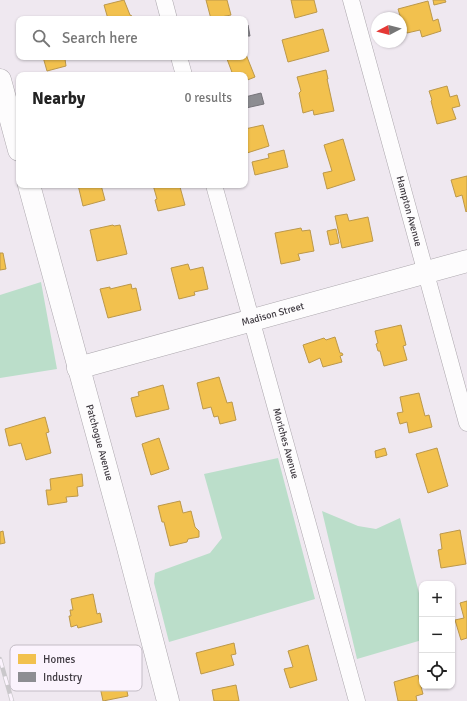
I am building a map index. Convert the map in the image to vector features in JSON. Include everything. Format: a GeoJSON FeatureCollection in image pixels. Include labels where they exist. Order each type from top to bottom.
{"type":"FeatureCollection","features":[{"type":"Feature","properties":{"kind":"street"},"geometry":{"type":"LineString","coordinates":[[164,0],[168,16]]}},
{"type":"Feature","properties":{"kind":"street","name":"Hampton Avenue"},"geometry":{"type":"LineString","coordinates":[[351,0],[467,423]]}},
{"type":"Feature","properties":{"kind":"street"},"geometry":{"type":"LineString","coordinates":[[180,60],[183,72]]}},
{"type":"Feature","properties":{"kind":"street"},"geometry":{"type":"LineString","coordinates":[[0,80],[16,139]]}},
{"type":"Feature","properties":{"kind":"street","name":"Patchogue Avenue"},"geometry":{"type":"LineString","coordinates":[[30,188],[127,544],[168,701]]}},
{"type":"Feature","properties":{"kind":"street","name":"Moriches Avenue"},"geometry":{"type":"LineString","coordinates":[[215,188],[357,701]]}},
{"type":"Feature","properties":{"kind":"street","name":"Madison Street"},"geometry":{"type":"LineString","coordinates":[[78,368],[467,261]]}},
{"type":"Feature","properties":{"kind":"green space"},"geometry":{"type":"Polygon","coordinates":[[[41,282],[57,369],[0,378],[0,295],[41,282]]]}},
{"type":"Feature","properties":{"kind":"green space"},"geometry":{"type":"Polygon","coordinates":[[[278,458],[315,599],[169,642],[154,583],[155,573],[210,553],[222,538],[204,474],[278,458]]]}},
{"type":"Feature","properties":{"kind":"green space"},"geometry":{"type":"Polygon","coordinates":[[[322,511],[358,526],[376,529],[400,518],[419,593],[419,641],[357,659],[322,511]]]}},
{"type":"Feature","properties":{"kind":"building: Homes"},"geometry":{"type":"Polygon","coordinates":[[[124,0],[130,15],[132,16],[107,16],[104,5],[124,0]]]}},
{"type":"Feature","properties":{"kind":"building: Homes"},"geometry":{"type":"Polygon","coordinates":[[[206,0],[227,0],[231,15],[210,16],[206,0]]]}},
{"type":"Feature","properties":{"kind":"building: Homes"},"geometry":{"type":"Polygon","coordinates":[[[291,0],[314,0],[317,12],[295,18],[291,0]]]}},
{"type":"Feature","properties":{"kind":"building: Homes"},"geometry":{"type":"Polygon","coordinates":[[[433,0],[445,0],[446,2],[434,5],[433,0]]]}},
{"type":"Feature","properties":{"kind":"building: Homes"},"geometry":{"type":"Polygon","coordinates":[[[428,1],[433,21],[438,19],[441,31],[422,37],[420,30],[407,33],[407,12],[399,12],[398,9],[428,1]]]}},
{"type":"Feature","properties":{"kind":"building: Homes"},"geometry":{"type":"Polygon","coordinates":[[[323,29],[329,51],[288,62],[282,40],[323,29]]]}},
{"type":"Feature","properties":{"kind":"building: Homes"},"geometry":{"type":"Polygon","coordinates":[[[44,60],[65,60],[66,66],[47,71],[44,60]]]}},
{"type":"Feature","properties":{"kind":"building: Homes"},"geometry":{"type":"Polygon","coordinates":[[[227,60],[248,60],[255,77],[248,80],[248,72],[232,72],[227,60]]]}},
{"type":"Feature","properties":{"kind":"building: Homes"},"geometry":{"type":"Polygon","coordinates":[[[326,70],[334,111],[314,115],[313,110],[303,113],[299,93],[301,91],[297,77],[326,70]]]}},
{"type":"Feature","properties":{"kind":"building: Homes"},"geometry":{"type":"Polygon","coordinates":[[[447,86],[450,97],[457,95],[460,106],[452,108],[456,119],[437,124],[429,91],[447,86]]]}},
{"type":"Feature","properties":{"kind":"building: Homes"},"geometry":{"type":"Polygon","coordinates":[[[263,125],[269,146],[248,153],[248,128],[263,125]]]}},
{"type":"Feature","properties":{"kind":"building: Homes"},"geometry":{"type":"Polygon","coordinates":[[[343,139],[355,180],[327,189],[323,173],[332,171],[324,145],[343,139]]]}},
{"type":"Feature","properties":{"kind":"building: Homes"},"geometry":{"type":"Polygon","coordinates":[[[284,150],[288,167],[255,175],[252,162],[269,158],[268,154],[284,150]]]}},
{"type":"Feature","properties":{"kind":"building: Homes"},"geometry":{"type":"Polygon","coordinates":[[[467,176],[466,212],[462,195],[456,197],[451,180],[467,176]]]}},
{"type":"Feature","properties":{"kind":"building: Homes"},"geometry":{"type":"Polygon","coordinates":[[[79,188],[102,188],[105,200],[83,206],[79,188]]]}},
{"type":"Feature","properties":{"kind":"building: Homes"},"geometry":{"type":"Polygon","coordinates":[[[154,188],[180,188],[185,205],[158,211],[155,200],[157,199],[154,188]]]}},
{"type":"Feature","properties":{"kind":"building: Homes"},"geometry":{"type":"Polygon","coordinates":[[[347,214],[349,221],[368,217],[373,241],[342,248],[335,216],[347,214]]]}},
{"type":"Feature","properties":{"kind":"building: Homes"},"geometry":{"type":"Polygon","coordinates":[[[120,225],[127,254],[97,261],[90,230],[120,225]]]}},
{"type":"Feature","properties":{"kind":"building: Homes"},"geometry":{"type":"Polygon","coordinates":[[[301,228],[302,231],[310,230],[314,251],[298,254],[300,260],[281,264],[275,233],[301,228]]]}},
{"type":"Feature","properties":{"kind":"building: Homes"},"geometry":{"type":"Polygon","coordinates":[[[336,229],[339,243],[330,245],[327,231],[336,229]]]}},
{"type":"Feature","properties":{"kind":"building: Homes"},"geometry":{"type":"Polygon","coordinates":[[[0,253],[3,253],[6,269],[0,270],[0,253]]]}},
{"type":"Feature","properties":{"kind":"building: Homes"},"geometry":{"type":"Polygon","coordinates":[[[188,264],[190,270],[203,267],[208,289],[194,292],[195,295],[179,299],[171,268],[188,264]]]}},
{"type":"Feature","properties":{"kind":"building: Homes"},"geometry":{"type":"Polygon","coordinates":[[[131,284],[132,289],[136,288],[141,310],[108,318],[100,289],[110,287],[110,289],[131,284]]]}},
{"type":"Feature","properties":{"kind":"building: Homes"},"geometry":{"type":"Polygon","coordinates":[[[401,325],[406,345],[403,346],[407,360],[384,366],[380,351],[378,351],[376,344],[378,343],[375,331],[401,325]]]}},
{"type":"Feature","properties":{"kind":"building: Homes"},"geometry":{"type":"Polygon","coordinates":[[[335,337],[340,353],[343,355],[340,356],[342,362],[323,367],[320,358],[309,363],[303,345],[324,338],[326,340],[335,337]]]}},
{"type":"Feature","properties":{"kind":"building: Homes"},"geometry":{"type":"Polygon","coordinates":[[[219,377],[227,403],[232,402],[236,420],[220,424],[218,416],[214,417],[211,407],[203,409],[197,383],[219,377]]]}},
{"type":"Feature","properties":{"kind":"building: Homes"},"geometry":{"type":"Polygon","coordinates":[[[163,385],[169,409],[136,417],[131,398],[139,396],[138,392],[163,385]]]}},
{"type":"Feature","properties":{"kind":"building: Homes"},"geometry":{"type":"Polygon","coordinates":[[[419,393],[425,416],[429,415],[432,427],[409,433],[407,422],[400,424],[397,413],[403,412],[400,397],[419,393]]]}},
{"type":"Feature","properties":{"kind":"building: Homes"},"geometry":{"type":"Polygon","coordinates":[[[45,417],[49,432],[46,433],[51,453],[26,460],[21,443],[9,446],[5,429],[45,417]]]}},
{"type":"Feature","properties":{"kind":"building: Homes"},"geometry":{"type":"Polygon","coordinates":[[[159,438],[169,469],[151,475],[142,444],[159,438]]]}},
{"type":"Feature","properties":{"kind":"building: Homes"},"geometry":{"type":"Polygon","coordinates":[[[385,448],[387,455],[376,458],[375,451],[385,448]]]}},
{"type":"Feature","properties":{"kind":"building: Homes"},"geometry":{"type":"Polygon","coordinates":[[[437,448],[448,486],[428,493],[416,454],[437,448]]]}},
{"type":"Feature","properties":{"kind":"building: Homes"},"geometry":{"type":"Polygon","coordinates":[[[82,474],[83,486],[77,487],[78,496],[66,497],[67,502],[48,505],[46,490],[51,490],[50,479],[82,474]]]}},
{"type":"Feature","properties":{"kind":"building: Homes"},"geometry":{"type":"Polygon","coordinates":[[[180,501],[183,513],[191,511],[195,527],[199,531],[199,537],[188,539],[187,542],[170,546],[158,506],[180,501]]]}},
{"type":"Feature","properties":{"kind":"building: Homes"},"geometry":{"type":"Polygon","coordinates":[[[460,530],[466,564],[441,568],[438,550],[442,549],[440,534],[460,530]]]}},
{"type":"Feature","properties":{"kind":"building: Homes"},"geometry":{"type":"Polygon","coordinates":[[[3,531],[5,543],[0,544],[0,532],[3,531]]]}},
{"type":"Feature","properties":{"kind":"building: Homes"},"geometry":{"type":"Polygon","coordinates":[[[93,594],[97,614],[100,613],[102,622],[78,628],[77,625],[71,627],[69,616],[71,616],[70,610],[73,610],[71,599],[93,594]]]}},
{"type":"Feature","properties":{"kind":"building: Homes"},"geometry":{"type":"Polygon","coordinates":[[[467,601],[467,638],[461,640],[455,620],[464,618],[460,603],[467,601]]]}},
{"type":"Feature","properties":{"kind":"building: Homes"},"geometry":{"type":"Polygon","coordinates":[[[234,643],[236,654],[231,655],[234,665],[201,674],[196,653],[234,643]]]}},
{"type":"Feature","properties":{"kind":"building: Homes"},"geometry":{"type":"Polygon","coordinates":[[[308,645],[317,680],[290,688],[284,669],[293,667],[288,651],[308,645]]]}},
{"type":"Feature","properties":{"kind":"building: Homes"},"geometry":{"type":"Polygon","coordinates":[[[418,675],[419,689],[422,689],[423,694],[416,696],[417,701],[398,701],[394,682],[418,675]]]}},
{"type":"Feature","properties":{"kind":"building: Homes"},"geometry":{"type":"Polygon","coordinates":[[[236,685],[239,701],[214,701],[212,690],[236,685]]]}},
{"type":"Feature","properties":{"kind":"building: Homes"},"geometry":{"type":"Polygon","coordinates":[[[101,691],[127,691],[128,696],[103,701],[101,691]]]}},
{"type":"Feature","properties":{"kind":"building: Industry"},"geometry":{"type":"Polygon","coordinates":[[[248,25],[250,36],[248,36],[248,25]]]}},
{"type":"Feature","properties":{"kind":"building: Industry"},"geometry":{"type":"Polygon","coordinates":[[[261,93],[264,104],[248,108],[248,96],[261,93]]]}},
{"type":"Feature","properties":{"kind":"railway"},"geometry":{"type":"LineString","coordinates":[[0,659],[12,701]]}}]}
